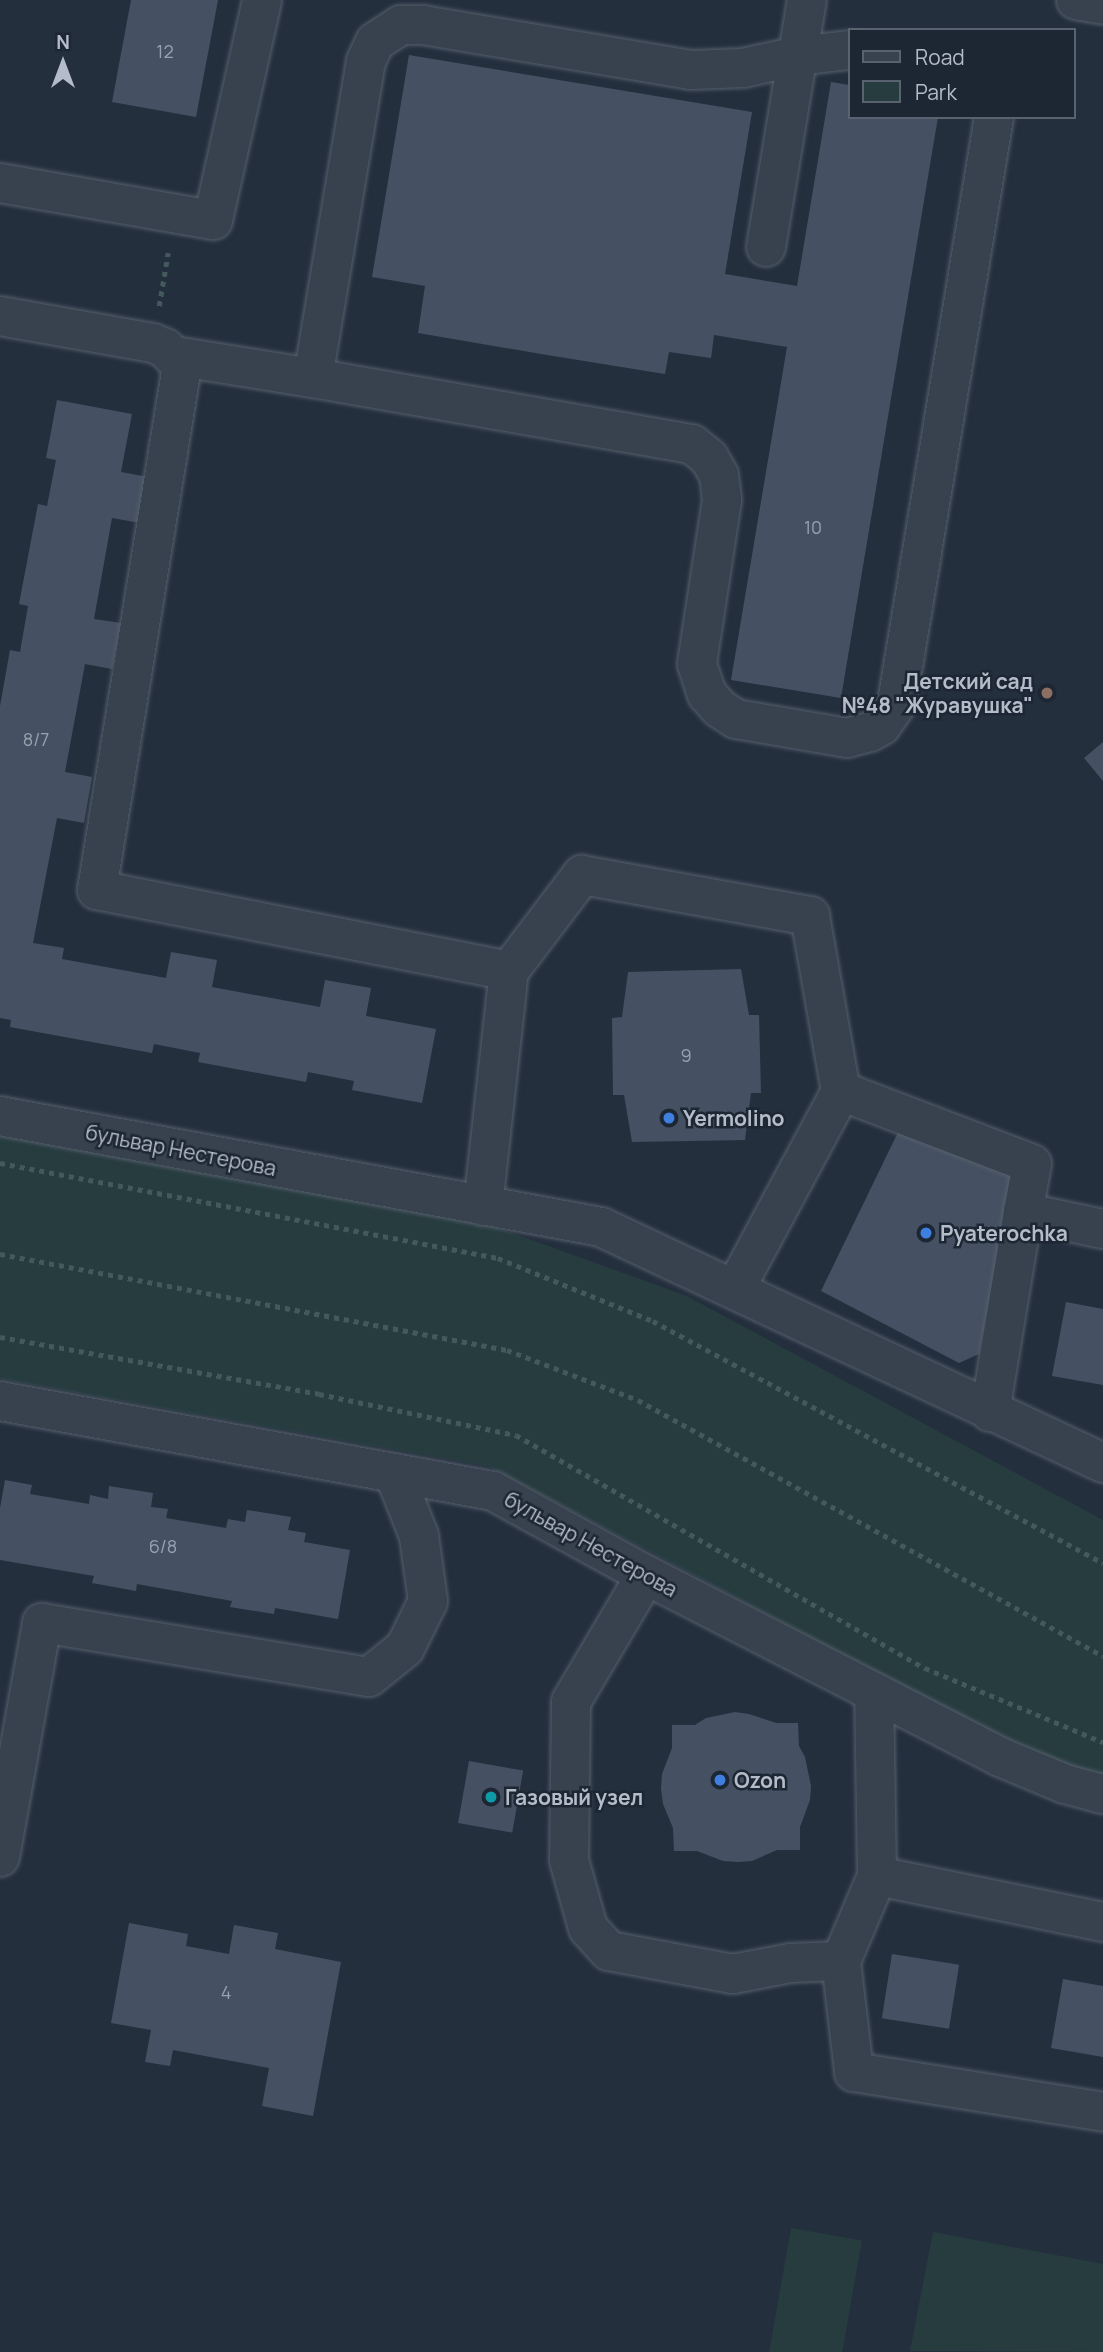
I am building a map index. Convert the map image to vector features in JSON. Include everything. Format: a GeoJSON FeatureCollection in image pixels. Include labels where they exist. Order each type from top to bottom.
{"type":"FeatureCollection","features":[{"type":"Feature","properties":{"kind":"street"},"geometry":{"type":"LineString","coordinates":[[0,183],[213,220],[262,0]]}},
{"type":"Feature","properties":{"kind":"street"},"geometry":{"type":"LineString","coordinates":[[765,247],[807,0]]}},
{"type":"Feature","properties":{"kind":"street"},"geometry":{"type":"LineString","coordinates":[[1076,0],[1103,5]]}},
{"type":"Feature","properties":{"kind":"street"},"geometry":{"type":"LineString","coordinates":[[313,378],[366,61],[375,42],[388,31],[401,25],[423,25],[691,70],[743,68],[798,55],[848,50]]}},
{"type":"Feature","properties":{"kind":"street"},"geometry":{"type":"LineString","coordinates":[[0,316],[313,378],[692,444],[709,458],[719,475],[722,500],[697,649],[700,679],[719,708],[736,719],[847,738],[870,732],[889,716],[897,703],[994,119]]}},
{"type":"Feature","properties":{"kind":"street"},"geometry":{"type":"LineString","coordinates":[[164,349],[181,372],[97,890],[509,971]]}},
{"type":"Feature","properties":{"kind":"street"},"geometry":{"type":"LineString","coordinates":[[483,1206],[509,971],[582,875],[810,916],[841,1091],[735,1289]]}},
{"type":"Feature","properties":{"kind":"street"},"geometry":{"type":"LineString","coordinates":[[841,1091],[1032,1164],[990,1412]]}},
{"type":"Feature","properties":{"kind":"street","name":"бульвар Нестерова"},"geometry":{"type":"LineString","coordinates":[[0,1116],[601,1227],[1103,1463]]}},
{"type":"Feature","properties":{"kind":"street"},"geometry":{"type":"LineString","coordinates":[[1023,1212],[1103,1229]]}},
{"type":"Feature","properties":{"kind":"street","name":"бульвар Нестерова"},"geometry":{"type":"LineString","coordinates":[[0,1401],[493,1491],[646,1575],[1000,1757],[1065,1784],[1103,1794]]}},
{"type":"Feature","properties":{"kind":"street"},"geometry":{"type":"LineString","coordinates":[[0,1857],[42,1623],[369,1677],[405,1648],[428,1601],[419,1536],[394,1473]]}},
{"type":"Feature","properties":{"kind":"street"},"geometry":{"type":"LineString","coordinates":[[646,1575],[571,1702],[569,1860],[588,1928],[609,1951],[733,1974],[790,1963],[841,1961]]}},
{"type":"Feature","properties":{"kind":"street"},"geometry":{"type":"LineString","coordinates":[[874,1693],[877,1876],[841,1961],[854,2071],[1103,2112]]}},
{"type":"Feature","properties":{"kind":"street"},"geometry":{"type":"LineString","coordinates":[[877,1876],[1103,1922]]}},
{"type":"Feature","properties":{"kind":"path"},"geometry":{"type":"LineString","coordinates":[[164,349],[175,214]]}},
{"type":"Feature","properties":{"kind":"path"},"geometry":{"type":"LineString","coordinates":[[0,1163],[498,1258],[653,1321],[1103,1563]]}},
{"type":"Feature","properties":{"kind":"path"},"geometry":{"type":"LineString","coordinates":[[0,1254],[507,1350],[638,1399],[1103,1656]]}},
{"type":"Feature","properties":{"kind":"green space"},"geometry":{"type":"Polygon","coordinates":[[[0,1136],[490,1225],[687,1296],[1103,1520],[1103,1777],[1032,1755],[490,1467],[0,1379],[0,1136]]]}},
{"type":"Feature","properties":{"kind":"green space"},"geometry":{"type":"Polygon","coordinates":[[[791,2228],[862,2241],[842,2352],[769,2352],[791,2228]]]}},
{"type":"Feature","properties":{"kind":"green space"},"geometry":{"type":"Polygon","coordinates":[[[933,2232],[1103,2264],[1103,2352],[910,2351],[933,2232]]]}},
{"type":"Feature","properties":{"kind":"building"},"geometry":{"type":"Polygon","coordinates":[[[131,0],[218,0],[196,117],[112,102],[131,0]]]}},
{"type":"Feature","properties":{"kind":"building"},"geometry":{"type":"Polygon","coordinates":[[[409,55],[752,112],[725,274],[797,286],[831,82],[848,85],[848,119],[938,119],[841,698],[731,680],[787,347],[714,335],[711,358],[669,352],[665,374],[541,354],[418,333],[425,286],[372,277],[409,55]]]}},
{"type":"Feature","properties":{"kind":"building"},"geometry":{"type":"Polygon","coordinates":[[[57,400],[132,414],[121,472],[148,477],[140,523],[112,518],[94,619],[121,623],[112,669],[85,664],[65,772],[92,777],[84,823],[57,818],[33,943],[64,948],[62,959],[166,978],[171,952],[217,960],[212,987],[320,1007],[325,980],[371,988],[366,1016],[436,1029],[422,1103],[352,1090],[354,1081],[308,1072],[306,1082],[198,1062],[200,1053],[154,1044],[152,1053],[10,1027],[11,1020],[0,1018],[0,706],[10,650],[20,652],[28,606],[19,604],[38,504],[47,506],[56,460],[46,458],[57,400]]]}},
{"type":"Feature","properties":{"kind":"building"},"geometry":{"type":"Polygon","coordinates":[[[1103,742],[1103,781],[1084,758],[1103,742]]]}},
{"type":"Feature","properties":{"kind":"building"},"geometry":{"type":"Polygon","coordinates":[[[741,969],[749,1015],[759,1015],[761,1093],[751,1093],[745,1140],[632,1142],[624,1095],[613,1095],[612,1018],[622,1017],[628,972],[741,969]]]}},
{"type":"Feature","properties":{"kind":"building","name":"Pyaterochka"},"geometry":{"type":"Polygon","coordinates":[[[902,1124],[1014,1176],[979,1354],[959,1363],[821,1291],[902,1124]]]}},
{"type":"Feature","properties":{"kind":"building"},"geometry":{"type":"Polygon","coordinates":[[[1066,1302],[1103,1309],[1103,1385],[1052,1376],[1066,1302]]]}},
{"type":"Feature","properties":{"kind":"building"},"geometry":{"type":"Polygon","coordinates":[[[5,1480],[32,1485],[30,1494],[89,1504],[90,1495],[108,1499],[109,1486],[153,1493],[151,1507],[168,1509],[166,1518],[226,1528],[228,1519],[245,1522],[247,1510],[291,1517],[288,1530],[306,1533],[304,1542],[350,1550],[338,1619],[275,1608],[274,1614],[230,1607],[232,1601],[137,1584],[136,1591],[92,1583],[94,1576],[0,1560],[0,1508],[5,1480]]]}},
{"type":"Feature","properties":{"kind":"building"},"geometry":{"type":"Polygon","coordinates":[[[735,1712],[776,1723],[798,1723],[799,1746],[805,1757],[811,1786],[810,1800],[800,1827],[800,1850],[777,1850],[752,1861],[738,1862],[723,1861],[697,1851],[674,1851],[673,1828],[663,1804],[661,1789],[662,1774],[672,1748],[672,1725],[695,1725],[706,1718],[735,1712]]]}},
{"type":"Feature","properties":{"kind":"building","name":"Газовый узел"},"geometry":{"type":"Polygon","coordinates":[[[469,1761],[523,1771],[512,1833],[458,1823],[469,1761]]]}},
{"type":"Feature","properties":{"kind":"building"},"geometry":{"type":"Polygon","coordinates":[[[129,1923],[188,1934],[186,1946],[229,1954],[234,1925],[278,1933],[275,1949],[341,1962],[313,2116],[262,2106],[269,2068],[173,2050],[170,2066],[145,2062],[151,2030],[111,2023],[129,1923]]]}},
{"type":"Feature","properties":{"kind":"building"},"geometry":{"type":"Polygon","coordinates":[[[892,1954],[959,1965],[949,2029],[882,2018],[892,1954]]]}},
{"type":"Feature","properties":{"kind":"building"},"geometry":{"type":"Polygon","coordinates":[[[1063,1979],[1103,1986],[1103,2057],[1051,2048],[1063,1979]]]}},
{"type":"Feature","properties":{"kind":"place","name":"Детский сад №48 \"Журавушка\""},"geometry":{"type":"Point","coordinates":[1047,693]}},
{"type":"Feature","properties":{"kind":"place","name":"Yermolino"},"geometry":{"type":"Point","coordinates":[669,1118]}},
{"type":"Feature","properties":{"kind":"place","name":"Pyaterochka"},"geometry":{"type":"Point","coordinates":[926,1233]}},
{"type":"Feature","properties":{"kind":"place","name":"Ozon"},"geometry":{"type":"Point","coordinates":[720,1780]}},
{"type":"Feature","properties":{"kind":"place","name":"Газовый узел"},"geometry":{"type":"Point","coordinates":[491,1797]}}]}
